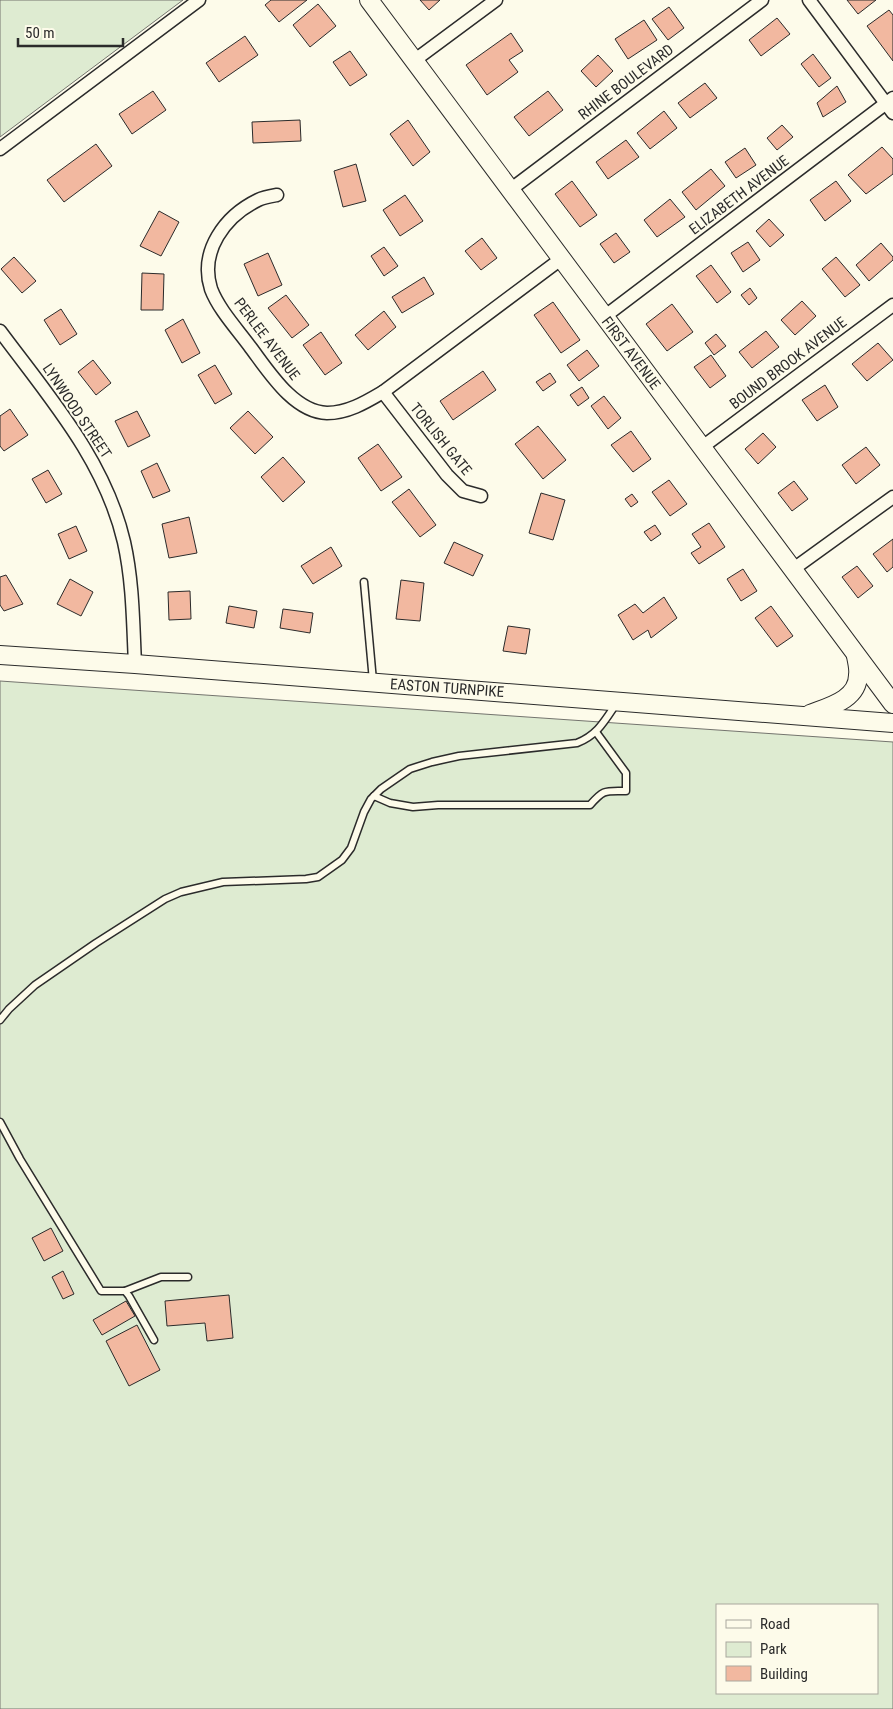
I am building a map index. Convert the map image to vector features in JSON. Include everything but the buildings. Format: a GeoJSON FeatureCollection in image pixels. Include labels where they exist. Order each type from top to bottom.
{"type":"FeatureCollection","features":[{"type":"Feature","properties":{"kind":"main road","name":"FIRST AVENUE"},"geometry":{"type":"LineString","coordinates":[[369,0],[856,656],[891,699]]}},
{"type":"Feature","properties":{"kind":"main road","name":"EASTON TURNPIKE"},"geometry":{"type":"LineString","coordinates":[[0,654],[893,723]]}},
{"type":"Feature","properties":{"kind":"main road"},"geometry":{"type":"LineString","coordinates":[[804,716],[846,699],[854,691],[858,675],[856,656]]}},
{"type":"Feature","properties":{"kind":"street"},"geometry":{"type":"LineString","coordinates":[[0,150],[198,0]]}},
{"type":"Feature","properties":{"kind":"street"},"geometry":{"type":"LineString","coordinates":[[414,60],[496,0]]}},
{"type":"Feature","properties":{"kind":"street","name":"RHINE BOULEVARD"},"geometry":{"type":"LineString","coordinates":[[510,190],[762,0]]}},
{"type":"Feature","properties":{"kind":"street"},"geometry":{"type":"LineString","coordinates":[[809,0],[891,105]]}},
{"type":"Feature","properties":{"kind":"street","name":"ELIZABETH AVENUE"},"geometry":{"type":"LineString","coordinates":[[604,317],[891,105]]}},
{"type":"Feature","properties":{"kind":"street","name":"PERLEE AVENUE"},"geometry":{"type":"LineString","coordinates":[[276,195],[259,200],[240,212],[221,230],[211,246],[207,267],[211,289],[221,307],[289,396],[306,407],[326,413],[344,411],[362,405],[383,392],[561,259]]}},
{"type":"Feature","properties":{"kind":"street","name":"BOUND BROOK AVENUE"},"geometry":{"type":"LineString","coordinates":[[702,448],[893,305]]}},
{"type":"Feature","properties":{"kind":"street","name":"LYNWOOD STREET"},"geometry":{"type":"LineString","coordinates":[[0,331],[75,432],[97,468],[114,508],[124,543],[131,580],[135,664]]}},
{"type":"Feature","properties":{"kind":"street","name":"TORLISH GATE"},"geometry":{"type":"LineString","coordinates":[[383,392],[447,475],[463,491],[481,496]]}},
{"type":"Feature","properties":{"kind":"street"},"geometry":{"type":"LineString","coordinates":[[792,570],[893,497]]}},
{"type":"Feature","properties":{"kind":"lane"},"geometry":{"type":"LineString","coordinates":[[364,582],[373,682]]}},
{"type":"Feature","properties":{"kind":"lane"},"geometry":{"type":"LineString","coordinates":[[0,1020],[8,1009],[35,985],[165,899],[181,892],[222,882],[318,877],[342,860],[351,848],[364,812],[374,796],[410,769],[459,756],[577,743],[589,738],[596,732],[618,701]]}},
{"type":"Feature","properties":{"kind":"lane"},"geometry":{"type":"LineString","coordinates":[[374,796],[402,806],[413,807],[438,805],[590,805],[604,791],[626,791],[626,773],[596,732]]}},
{"type":"Feature","properties":{"kind":"lane"},"geometry":{"type":"LineString","coordinates":[[0,1122],[20,1159],[101,1290],[121,1290],[130,1296],[154,1340]]}},
{"type":"Feature","properties":{"kind":"lane"},"geometry":{"type":"LineString","coordinates":[[125,1292],[161,1277],[188,1277]]}},
{"type":"Feature","properties":{"kind":"green space"},"geometry":{"type":"Polygon","coordinates":[[[0,0],[183,0],[0,137],[0,0]]]}},
{"type":"Feature","properties":{"kind":"green space"},"geometry":{"type":"Polygon","coordinates":[[[0,681],[893,742],[893,1709],[0,1709],[0,681]]]}}]}
